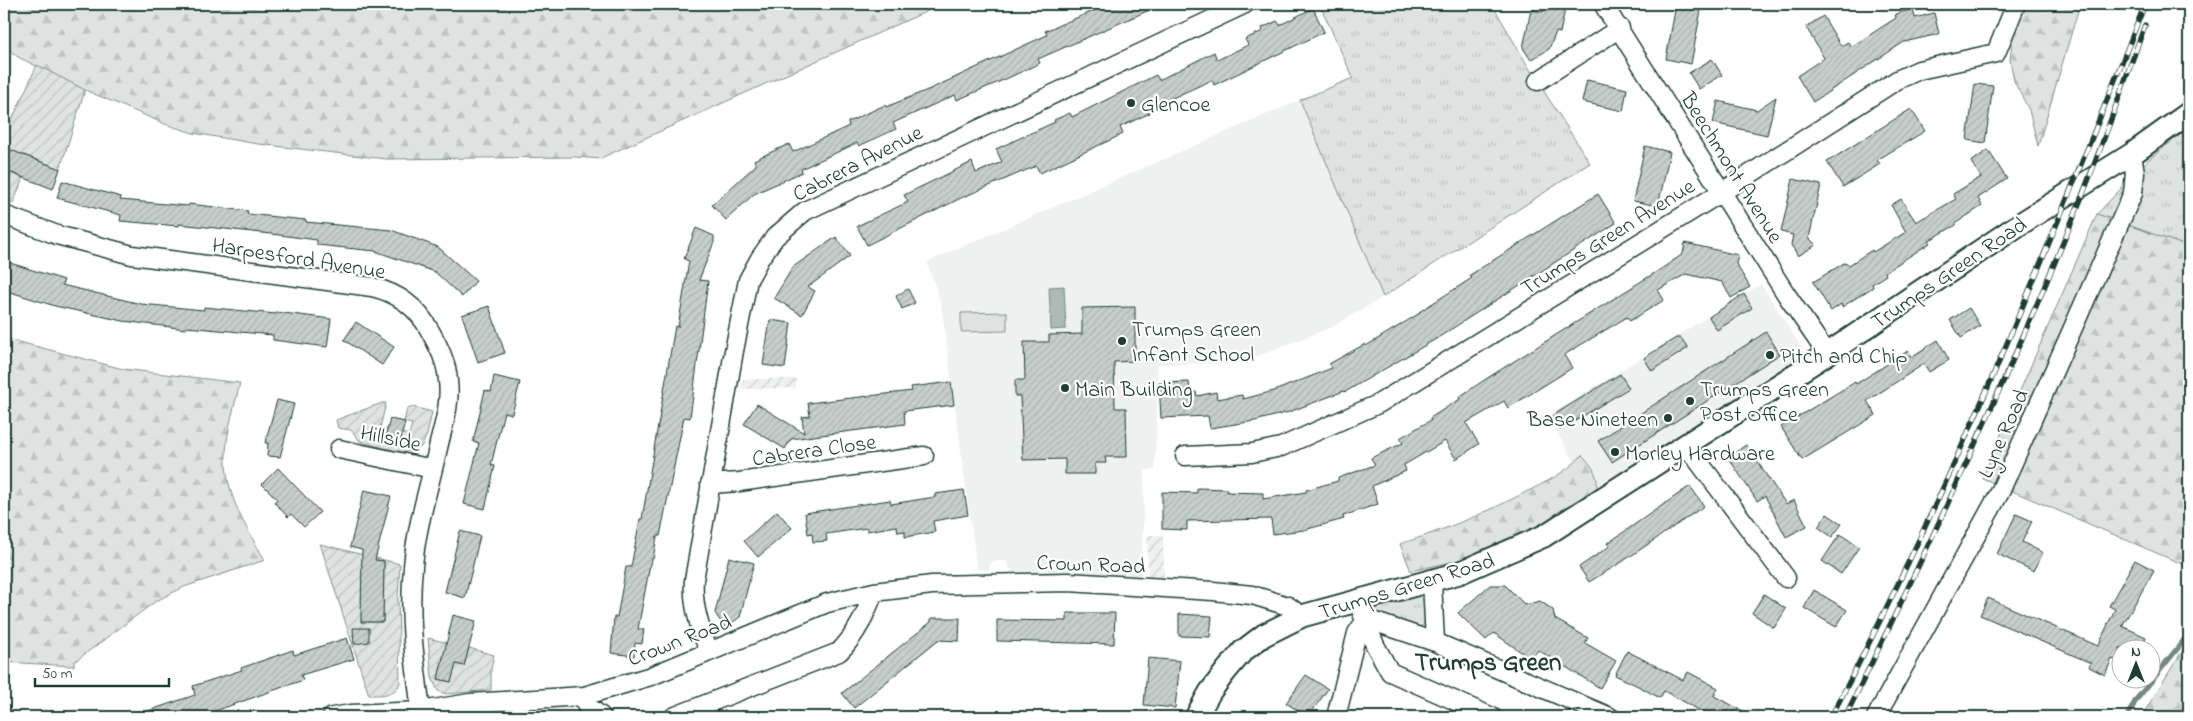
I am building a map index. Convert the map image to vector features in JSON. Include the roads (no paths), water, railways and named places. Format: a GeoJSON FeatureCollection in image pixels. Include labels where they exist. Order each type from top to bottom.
{"type":"FeatureCollection","features":[{"type":"Feature","properties":{"kind":"street","name":"Cabrera Avenue"},"geometry":{"type":"LineString","coordinates":[[709,652],[700,627],[693,592],[710,484],[748,280],[765,251],[789,223],[805,211],[963,134],[1245,4]]}},
{"type":"Feature","properties":{"kind":"street","name":"Trumps Green Avenue"},"geometry":{"type":"LineString","coordinates":[[1185,456],[1252,453],[1281,447],[1371,408],[1722,192],[1897,80],[1919,70],[1996,53],[2016,4]]}},
{"type":"Feature","properties":{"kind":"street","name":"Beechmont Avenue"},"geometry":{"type":"LineString","coordinates":[[1609,6],[1620,28],[1722,192],[1826,354]]}},
{"type":"Feature","properties":{"kind":"street"},"geometry":{"type":"LineString","coordinates":[[1538,81],[1620,28]]}},
{"type":"Feature","properties":{"kind":"street","name":"Trumps Green Road"},"geometry":{"type":"LineString","coordinates":[[1196,717],[1210,692],[1243,651],[1264,635],[1302,616],[1485,564],[1544,536],[1826,354],[2020,224],[2132,154],[2189,113]]}},
{"type":"Feature","properties":{"kind":"street","name":"Lyne Road"},"geometry":{"type":"LineString","coordinates":[[1876,717],[1999,494],[2133,193],[2135,173],[2132,154]]}},
{"type":"Feature","properties":{"kind":"street","name":"Harpesford Avenue"},"geometry":{"type":"LineString","coordinates":[[4,216],[57,235],[123,253],[372,287],[400,298],[415,310],[426,324],[439,348],[446,369],[449,392],[447,413],[416,544],[412,569],[411,628],[421,711]]}},
{"type":"Feature","properties":{"kind":"street"},"geometry":{"type":"LineString","coordinates":[[1686,445],[1786,578]]}},
{"type":"Feature","properties":{"kind":"street","name":"Hillside"},"geometry":{"type":"LineString","coordinates":[[339,449],[433,469]]}},
{"type":"Feature","properties":{"kind":"street","name":"Cabrera Close"},"geometry":{"type":"LineString","coordinates":[[710,484],[739,482],[924,456]]}},
{"type":"Feature","properties":{"kind":"street"},"geometry":{"type":"LineString","coordinates":[[1432,580],[1435,642]]}},
{"type":"Feature","properties":{"kind":"street","name":"Crown Road"},"geometry":{"type":"LineString","coordinates":[[332,717],[351,714],[421,711],[480,703],[584,696],[651,676],[827,604],[874,592],[932,585],[1068,582],[1252,595],[1288,606],[1302,616]]}},
{"type":"Feature","properties":{"kind":"street"},"geometry":{"type":"LineString","coordinates":[[673,717],[839,652],[852,639],[864,619],[874,592]]}},
{"type":"Feature","properties":{"kind":"street"},"geometry":{"type":"LineString","coordinates":[[1355,600],[1367,622],[1375,645],[1390,672],[1492,717]]}},
{"type":"Feature","properties":{"kind":"street"},"geometry":{"type":"LineString","coordinates":[[1336,717],[1357,633],[1367,622],[1377,622],[1435,642],[1610,717]]}},
{"type":"Feature","properties":{"kind":"street"},"geometry":{"type":"LineString","coordinates":[[584,696],[586,705],[602,717]]}},
{"type":"Feature","properties":{"kind":"waterway"},"geometry":{"type":"LineString","coordinates":[[2127,717],[2136,700],[2189,634]]}},
{"type":"Feature","properties":{"kind":"railway"},"geometry":{"type":"LineString","coordinates":[[1831,717],[1918,542],[1998,365],[2073,185],[2145,4]]}},
{"type":"Feature","properties":{"kind":"railway"},"geometry":{"type":"LineString","coordinates":[[1845,717],[1903,599],[2013,360],[2076,212],[2145,25]]}},
{"type":"Feature","properties":{"kind":"place","name":"Glencoe"},"geometry":{"type":"Point","coordinates":[1131,103]}},
{"type":"Feature","properties":{"kind":"place","name":"Trumps Green Infant School"},"geometry":{"type":"Point","coordinates":[1122,341]}},
{"type":"Feature","properties":{"kind":"place","name":"Pitch and Chip"},"geometry":{"type":"Point","coordinates":[1770,355]}},
{"type":"Feature","properties":{"kind":"place","name":"Main Building"},"geometry":{"type":"Point","coordinates":[1065,388]}},
{"type":"Feature","properties":{"kind":"place","name":"Trumps Green Post Office"},"geometry":{"type":"Point","coordinates":[1690,401]}},
{"type":"Feature","properties":{"kind":"place","name":"Base Nineteen"},"geometry":{"type":"Point","coordinates":[1668,418]}},
{"type":"Feature","properties":{"kind":"place","name":"Morley Hardware"},"geometry":{"type":"Point","coordinates":[1615,452]}},
{"type":"Feature","properties":{"kind":"district","name":"Trumps Green"},"geometry":{"type":"Point","coordinates":[1488,661]}}]}
